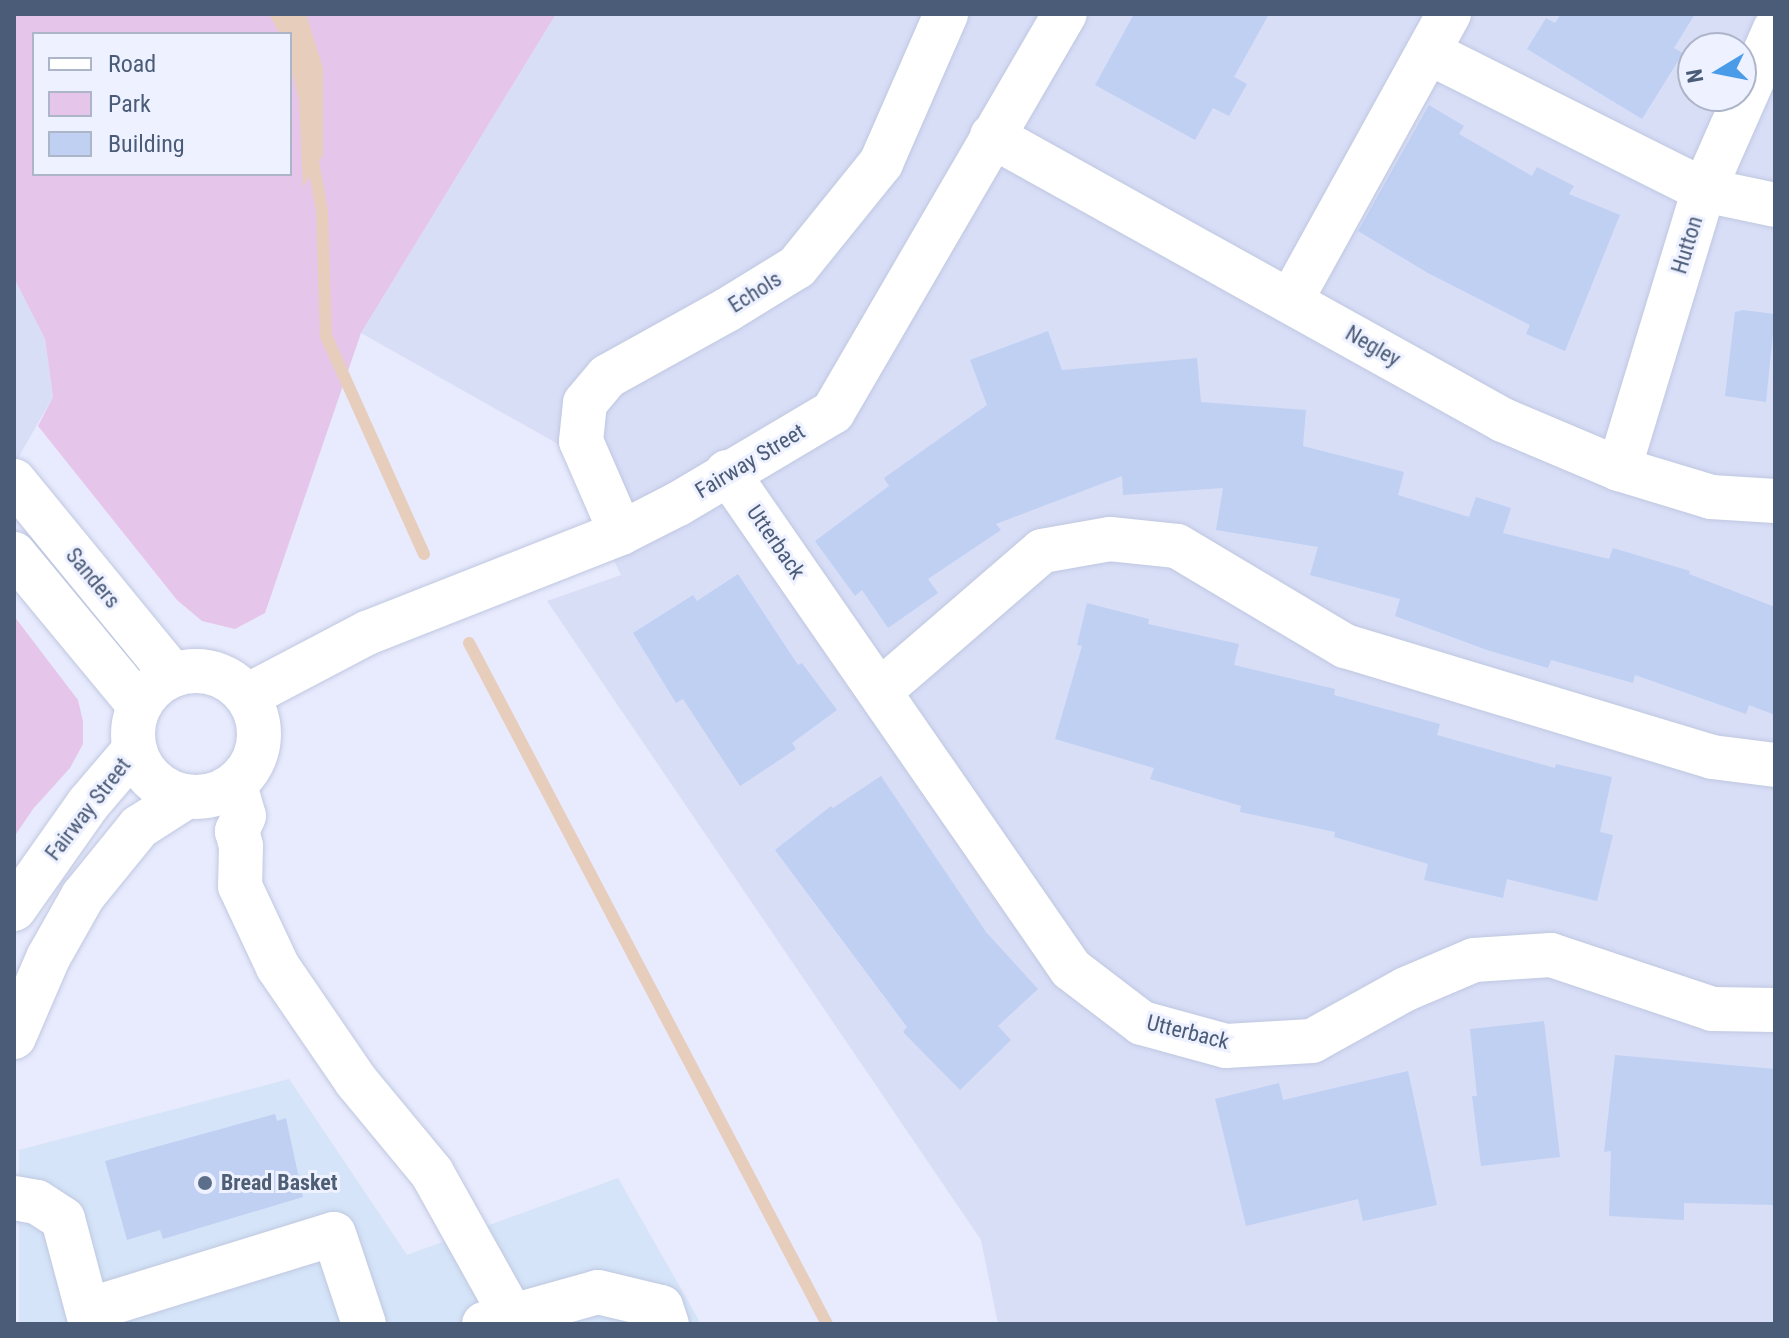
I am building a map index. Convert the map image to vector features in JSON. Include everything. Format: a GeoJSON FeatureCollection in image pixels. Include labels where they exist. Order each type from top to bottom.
{"type":"FeatureCollection","features":[{"type":"Feature","properties":{"kind":"street","name":"Echols"},"geometry":{"type":"LineString","coordinates":[[621,533],[581,441],[580,419],[590,395],[608,376],[797,267],[881,163],[946,14]]}},
{"type":"Feature","properties":{"kind":"street","name":"Fairway Street"},"geometry":{"type":"LineString","coordinates":[[247,696],[367,633],[621,533],[678,504],[727,472],[833,412],[1065,14]]}},
{"type":"Feature","properties":{"kind":"street"},"geometry":{"type":"LineString","coordinates":[[1291,300],[1449,14]]}},
{"type":"Feature","properties":{"kind":"street","name":"Hutton"},"geometry":{"type":"LineString","coordinates":[[1619,469],[1704,190],[1775,29]]}},
{"type":"Feature","properties":{"kind":"street"},"geometry":{"type":"LineString","coordinates":[[1428,52],[1704,190],[1775,205]]}},
{"type":"Feature","properties":{"kind":"street","name":"Negley"},"geometry":{"type":"LineString","coordinates":[[992,136],[1503,420],[1619,469],[1711,497],[1775,501]]}},
{"type":"Feature","properties":{"kind":"street","name":"Utterback"},"geometry":{"type":"LineString","coordinates":[[727,472],[1071,969],[1142,1023],[1226,1046],[1312,1041],[1406,989],[1474,960],[1551,955],[1712,1009],[1775,1010]]}},
{"type":"Feature","properties":{"kind":"street","name":"Sanders"},"geometry":{"type":"LineString","coordinates":[[14,481],[173,675]]}},
{"type":"Feature","properties":{"kind":"street"},"geometry":{"type":"LineString","coordinates":[[880,691],[1042,551],[1110,539],[1177,546],[1345,646],[1712,757],[1775,765]]}},
{"type":"Feature","properties":{"kind":"street","name":"Sanders"},"geometry":{"type":"LineString","coordinates":[[14,554],[139,705]]}},
{"type":"Feature","properties":{"kind":"street"},"geometry":{"type":"LineString","coordinates":[[14,1037],[48,958],[83,896],[139,827],[208,794],[256,757],[260,740],[259,723],[247,696],[230,680],[197,670],[173,675],[149,691],[139,705],[134,721],[135,749],[144,770],[155,783],[208,794]]}},
{"type":"Feature","properties":{"kind":"street","name":"Fairway Street"},"geometry":{"type":"LineString","coordinates":[[14,909],[88,804],[135,749]]}},
{"type":"Feature","properties":{"kind":"street"},"geometry":{"type":"LineString","coordinates":[[208,794],[221,829],[237,831],[241,846],[240,886],[278,967],[356,1081],[432,1173],[498,1320],[598,1292],[661,1307],[667,1324]]}},
{"type":"Feature","properties":{"kind":"street"},"geometry":{"type":"LineString","coordinates":[[14,1198],[37,1202],[63,1219],[89,1317],[334,1234],[364,1324]]}},
{"type":"Feature","properties":{"kind":"shaded area"},"geometry":{"type":"Polygon","coordinates":[[[269,14],[306,14],[323,68],[323,155],[303,187],[299,100],[292,72],[292,32],[279,32],[269,14]]]}},
{"type":"Feature","properties":{"kind":"shaded area"},"geometry":{"type":"Polygon","coordinates":[[[556,14],[1775,14],[1775,1324],[998,1324],[981,1240],[547,601],[621,575],[558,444],[361,333],[556,14]]]}},
{"type":"Feature","properties":{"kind":"shaded area"},"geometry":{"type":"Polygon","coordinates":[[[14,278],[45,339],[53,397],[14,465],[14,278]]]}},
{"type":"Feature","properties":{"kind":"shaded area"},"geometry":{"type":"Polygon","coordinates":[[[289,1079],[407,1255],[618,1178],[701,1324],[19,1324],[19,1150],[289,1079]]]}},
{"type":"Feature","properties":{"kind":"green space"},"geometry":{"type":"Polygon","coordinates":[[[14,14],[556,14],[361,333],[265,613],[235,629],[202,621],[177,600],[38,426],[53,397],[45,339],[14,278],[14,14]]]}},
{"type":"Feature","properties":{"kind":"green space"},"geometry":{"type":"Polygon","coordinates":[[[14,616],[78,700],[83,721],[83,744],[70,768],[33,809],[14,837],[14,616]]]}},
{"type":"Feature","properties":{"kind":"building"},"geometry":{"type":"Polygon","coordinates":[[[1134,14],[1269,14],[1234,77],[1247,84],[1229,116],[1213,108],[1195,140],[1095,85],[1134,14]]]}},
{"type":"Feature","properties":{"kind":"building"},"geometry":{"type":"Polygon","coordinates":[[[1561,14],[1695,14],[1684,32],[1677,32],[1674,48],[1677,50],[1677,63],[1642,119],[1527,49],[1546,18],[1555,23],[1561,14]]]}},
{"type":"Feature","properties":{"kind":"building"},"geometry":{"type":"Polygon","coordinates":[[[1429,105],[1464,126],[1459,134],[1532,176],[1537,167],[1574,186],[1569,194],[1620,215],[1565,351],[1526,334],[1530,325],[1428,273],[1358,231],[1429,105]]]}},
{"type":"Feature","properties":{"kind":"building"},"geometry":{"type":"Polygon","coordinates":[[[1735,312],[1775,314],[1766,402],[1725,396],[1735,312]]]}},
{"type":"Feature","properties":{"kind":"building"},"geometry":{"type":"Polygon","coordinates":[[[1048,331],[1062,370],[1197,358],[1201,402],[1306,410],[1303,446],[1404,472],[1398,495],[1469,517],[1476,497],[1511,508],[1503,533],[1609,559],[1613,548],[1690,571],[1689,574],[1775,607],[1775,715],[1749,705],[1746,714],[1635,675],[1633,683],[1551,660],[1548,668],[1487,650],[1395,616],[1400,599],[1310,575],[1318,547],[1216,530],[1223,488],[1123,495],[1122,476],[996,524],[1001,530],[928,579],[938,593],[888,628],[862,590],[855,596],[815,541],[889,486],[884,478],[987,405],[970,360],[1048,331]]]}},
{"type":"Feature","properties":{"kind":"building"},"geometry":{"type":"Polygon","coordinates":[[[738,574],[798,665],[802,663],[837,710],[792,743],[796,749],[740,786],[683,699],[676,703],[633,633],[693,595],[697,601],[738,574]]]}},
{"type":"Feature","properties":{"kind":"building"},"geometry":{"type":"Polygon","coordinates":[[[1087,603],[1149,619],[1148,624],[1239,644],[1234,665],[1335,689],[1334,695],[1440,724],[1437,735],[1555,768],[1556,764],[1612,777],[1600,832],[1613,835],[1597,901],[1507,879],[1503,898],[1424,880],[1428,864],[1334,837],[1335,832],[1240,812],[1241,806],[1150,779],[1154,768],[1055,739],[1082,646],[1077,645],[1087,603]]]}},
{"type":"Feature","properties":{"kind":"building"},"geometry":{"type":"Polygon","coordinates":[[[881,776],[986,932],[1038,989],[998,1026],[1011,1040],[960,1090],[903,1032],[907,1027],[775,850],[831,806],[833,808],[881,776]]]}},
{"type":"Feature","properties":{"kind":"building"},"geometry":{"type":"Polygon","coordinates":[[[1544,1021],[1560,1157],[1481,1166],[1472,1096],[1477,1096],[1470,1029],[1544,1021]]]}},
{"type":"Feature","properties":{"kind":"building"},"geometry":{"type":"Polygon","coordinates":[[[1615,1055],[1775,1069],[1775,1205],[1684,1203],[1684,1220],[1609,1216],[1611,1151],[1604,1152],[1615,1055]]]}},
{"type":"Feature","properties":{"kind":"building"},"geometry":{"type":"Polygon","coordinates":[[[1408,1071],[1437,1205],[1363,1221],[1358,1199],[1246,1226],[1215,1099],[1279,1083],[1283,1100],[1408,1071]]]}},
{"type":"Feature","properties":{"kind":"building","name":"Bread Basket"},"geometry":{"type":"Polygon","coordinates":[[[275,1114],[277,1121],[286,1118],[303,1197],[163,1239],[160,1230],[127,1240],[105,1161],[275,1114]]]}},
{"type":"Feature","properties":{"kind":"waterway"},"geometry":{"type":"LineString","coordinates":[[312,155],[322,211],[326,336],[424,554]]}},
{"type":"Feature","properties":{"kind":"waterway"},"geometry":{"type":"LineString","coordinates":[[469,643],[827,1324]]}},
{"type":"Feature","properties":{"kind":"place","name":"Bread Basket"},"geometry":{"type":"Point","coordinates":[205,1183]}}]}
